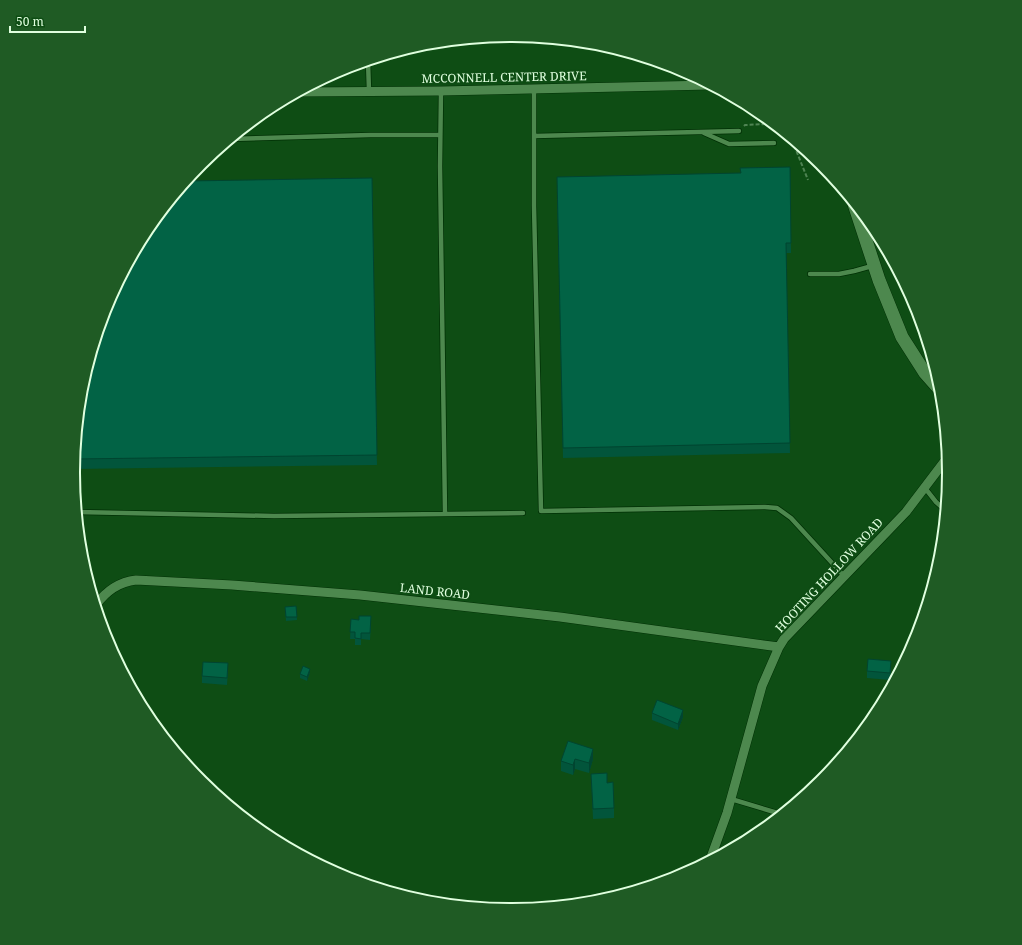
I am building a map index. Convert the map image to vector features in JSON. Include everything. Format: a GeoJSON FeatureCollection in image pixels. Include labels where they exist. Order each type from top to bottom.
{"type":"FeatureCollection","features":[{"type":"Feature","properties":{"kind":"street","name":"MCCONNELL CENTER DRIVE"},"geometry":{"type":"LineString","coordinates":[[312,91],[534,89],[692,82]]}},
{"type":"Feature","properties":{"kind":"street"},"geometry":{"type":"LineString","coordinates":[[864,225],[879,280],[902,337],[931,380]]}},
{"type":"Feature","properties":{"kind":"street","name":"HOOTING HOLLOW ROAD"},"geometry":{"type":"LineString","coordinates":[[713,852],[727,813],[762,686],[779,647],[784,639],[906,512],[942,465]]}},
{"type":"Feature","properties":{"kind":"street","name":"LAND ROAD"},"geometry":{"type":"LineString","coordinates":[[100,600],[115,586],[127,581],[136,580],[232,585],[360,595],[560,616],[779,647]]}},
{"type":"Feature","properties":{"kind":"lane"},"geometry":{"type":"LineString","coordinates":[[368,67],[369,91]]}},
{"type":"Feature","properties":{"kind":"lane"},"geometry":{"type":"LineString","coordinates":[[534,89],[534,206],[540,511],[777,508],[791,518],[844,576]]}},
{"type":"Feature","properties":{"kind":"lane"},"geometry":{"type":"LineString","coordinates":[[441,91],[440,135],[445,514]]}},
{"type":"Feature","properties":{"kind":"lane"},"geometry":{"type":"LineString","coordinates":[[534,136],[739,131]]}},
{"type":"Feature","properties":{"kind":"lane"},"geometry":{"type":"LineString","coordinates":[[702,132],[729,144],[774,143]]}},
{"type":"Feature","properties":{"kind":"lane"},"geometry":{"type":"LineString","coordinates":[[240,139],[370,135],[440,135]]}},
{"type":"Feature","properties":{"kind":"lane"},"geometry":{"type":"LineString","coordinates":[[810,274],[839,274],[874,265]]}},
{"type":"Feature","properties":{"kind":"lane"},"geometry":{"type":"LineString","coordinates":[[924,487],[940,506]]}},
{"type":"Feature","properties":{"kind":"lane"},"geometry":{"type":"LineString","coordinates":[[82,512],[274,516],[523,513]]}},
{"type":"Feature","properties":{"kind":"lane"},"geometry":{"type":"LineString","coordinates":[[731,799],[775,812]]}},
{"type":"Feature","properties":{"kind":"path"},"geometry":{"type":"LineString","coordinates":[[739,131],[745,125],[763,124]]}},
{"type":"Feature","properties":{"kind":"path"},"geometry":{"type":"LineString","coordinates":[[796,150],[808,180]]}},
{"type":"Feature","properties":{"kind":"building"},"geometry":{"type":"Polygon","coordinates":[[[790,167],[791,243],[786,243],[790,443],[563,448],[557,177],[741,173],[740,168],[790,167]]]}},
{"type":"Feature","properties":{"kind":"building"},"geometry":{"type":"Polygon","coordinates":[[[372,178],[377,455],[80,459],[84,416],[95,361],[113,308],[138,257],[153,233],[169,210],[195,181],[372,178]]]}},
{"type":"Feature","properties":{"kind":"building"},"geometry":{"type":"Polygon","coordinates":[[[296,606],[297,617],[286,617],[285,607],[296,606]]]}},
{"type":"Feature","properties":{"kind":"building"},"geometry":{"type":"Polygon","coordinates":[[[359,616],[371,616],[370,633],[361,633],[361,639],[355,638],[355,632],[350,632],[351,619],[359,620],[359,616]]]}},
{"type":"Feature","properties":{"kind":"building"},"geometry":{"type":"Polygon","coordinates":[[[868,659],[891,661],[890,673],[867,671],[868,659]]]}},
{"type":"Feature","properties":{"kind":"building"},"geometry":{"type":"Polygon","coordinates":[[[203,662],[228,663],[227,678],[202,676],[203,662]]]}},
{"type":"Feature","properties":{"kind":"building"},"geometry":{"type":"Polygon","coordinates":[[[303,666],[310,669],[307,677],[300,674],[303,666]]]}},
{"type":"Feature","properties":{"kind":"building"},"geometry":{"type":"Polygon","coordinates":[[[657,700],[683,710],[678,724],[652,713],[657,700]]]}},
{"type":"Feature","properties":{"kind":"building"},"geometry":{"type":"Polygon","coordinates":[[[568,741],[593,749],[589,763],[575,759],[573,765],[561,761],[568,741]]]}},
{"type":"Feature","properties":{"kind":"building"},"geometry":{"type":"Polygon","coordinates":[[[607,773],[607,783],[613,782],[614,808],[593,809],[591,774],[607,773]]]}}]}
